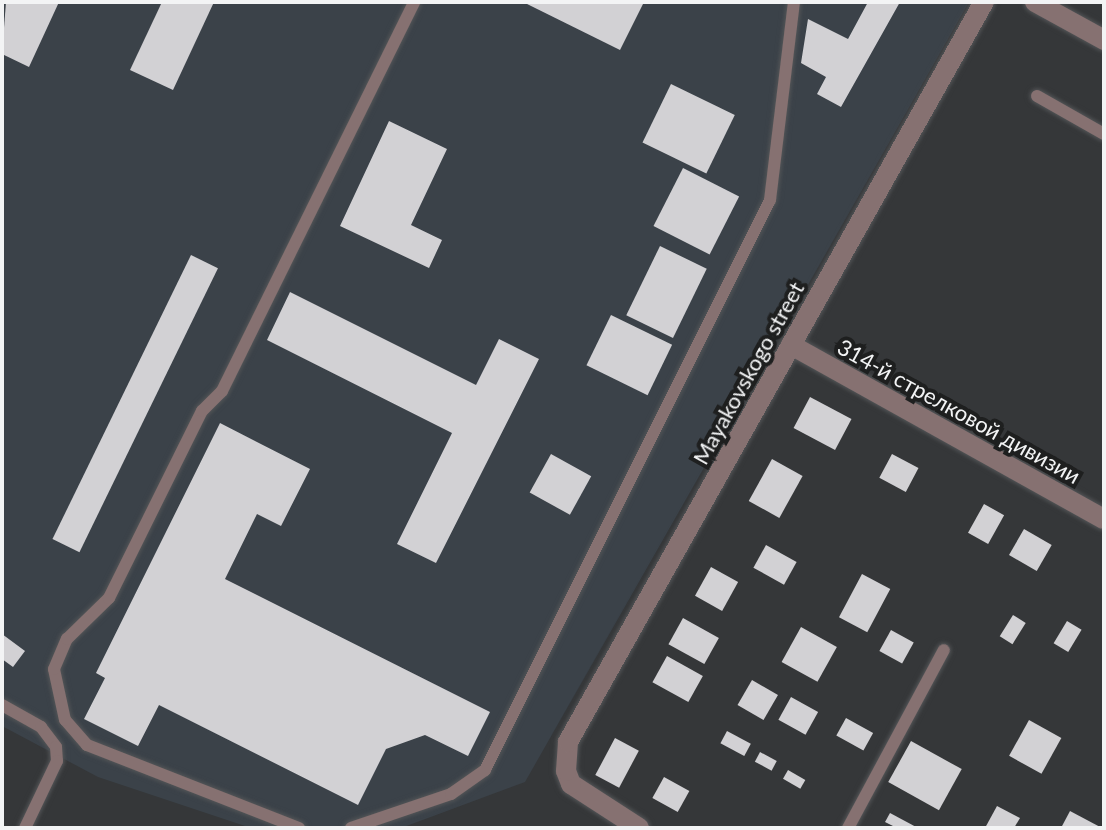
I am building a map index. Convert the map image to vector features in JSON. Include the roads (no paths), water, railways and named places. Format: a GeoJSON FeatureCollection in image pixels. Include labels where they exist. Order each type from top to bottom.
{"type":"FeatureCollection","features":[{"type":"Feature","properties":{"kind":"street","name":"Mayakovskogo street"},"geometry":{"type":"LineString","coordinates":[[639,828],[580,794],[566,771],[568,742],[984,2]]}},
{"type":"Feature","properties":{"kind":"street"},"geometry":{"type":"LineString","coordinates":[[1035,2],[1104,40]]}},
{"type":"Feature","properties":{"kind":"street","name":"314-й стрелковой дивизии"},"geometry":{"type":"LineString","coordinates":[[791,345],[1104,519]]}},
{"type":"Feature","properties":{"kind":"lane"},"geometry":{"type":"LineString","coordinates":[[299,828],[87,745],[65,720],[54,669],[67,639],[109,598],[202,411],[222,391],[414,2]]}},
{"type":"Feature","properties":{"kind":"lane"},"geometry":{"type":"LineString","coordinates":[[351,828],[451,794],[485,770],[770,200],[794,2]]}},
{"type":"Feature","properties":{"kind":"lane"},"geometry":{"type":"LineString","coordinates":[[1037,96],[1104,134]]}},
{"type":"Feature","properties":{"kind":"lane"},"geometry":{"type":"LineString","coordinates":[[848,828],[944,650]]}},
{"type":"Feature","properties":{"kind":"lane"},"geometry":{"type":"LineString","coordinates":[[2,705],[41,727],[56,747],[57,761],[25,828]]}}]}
